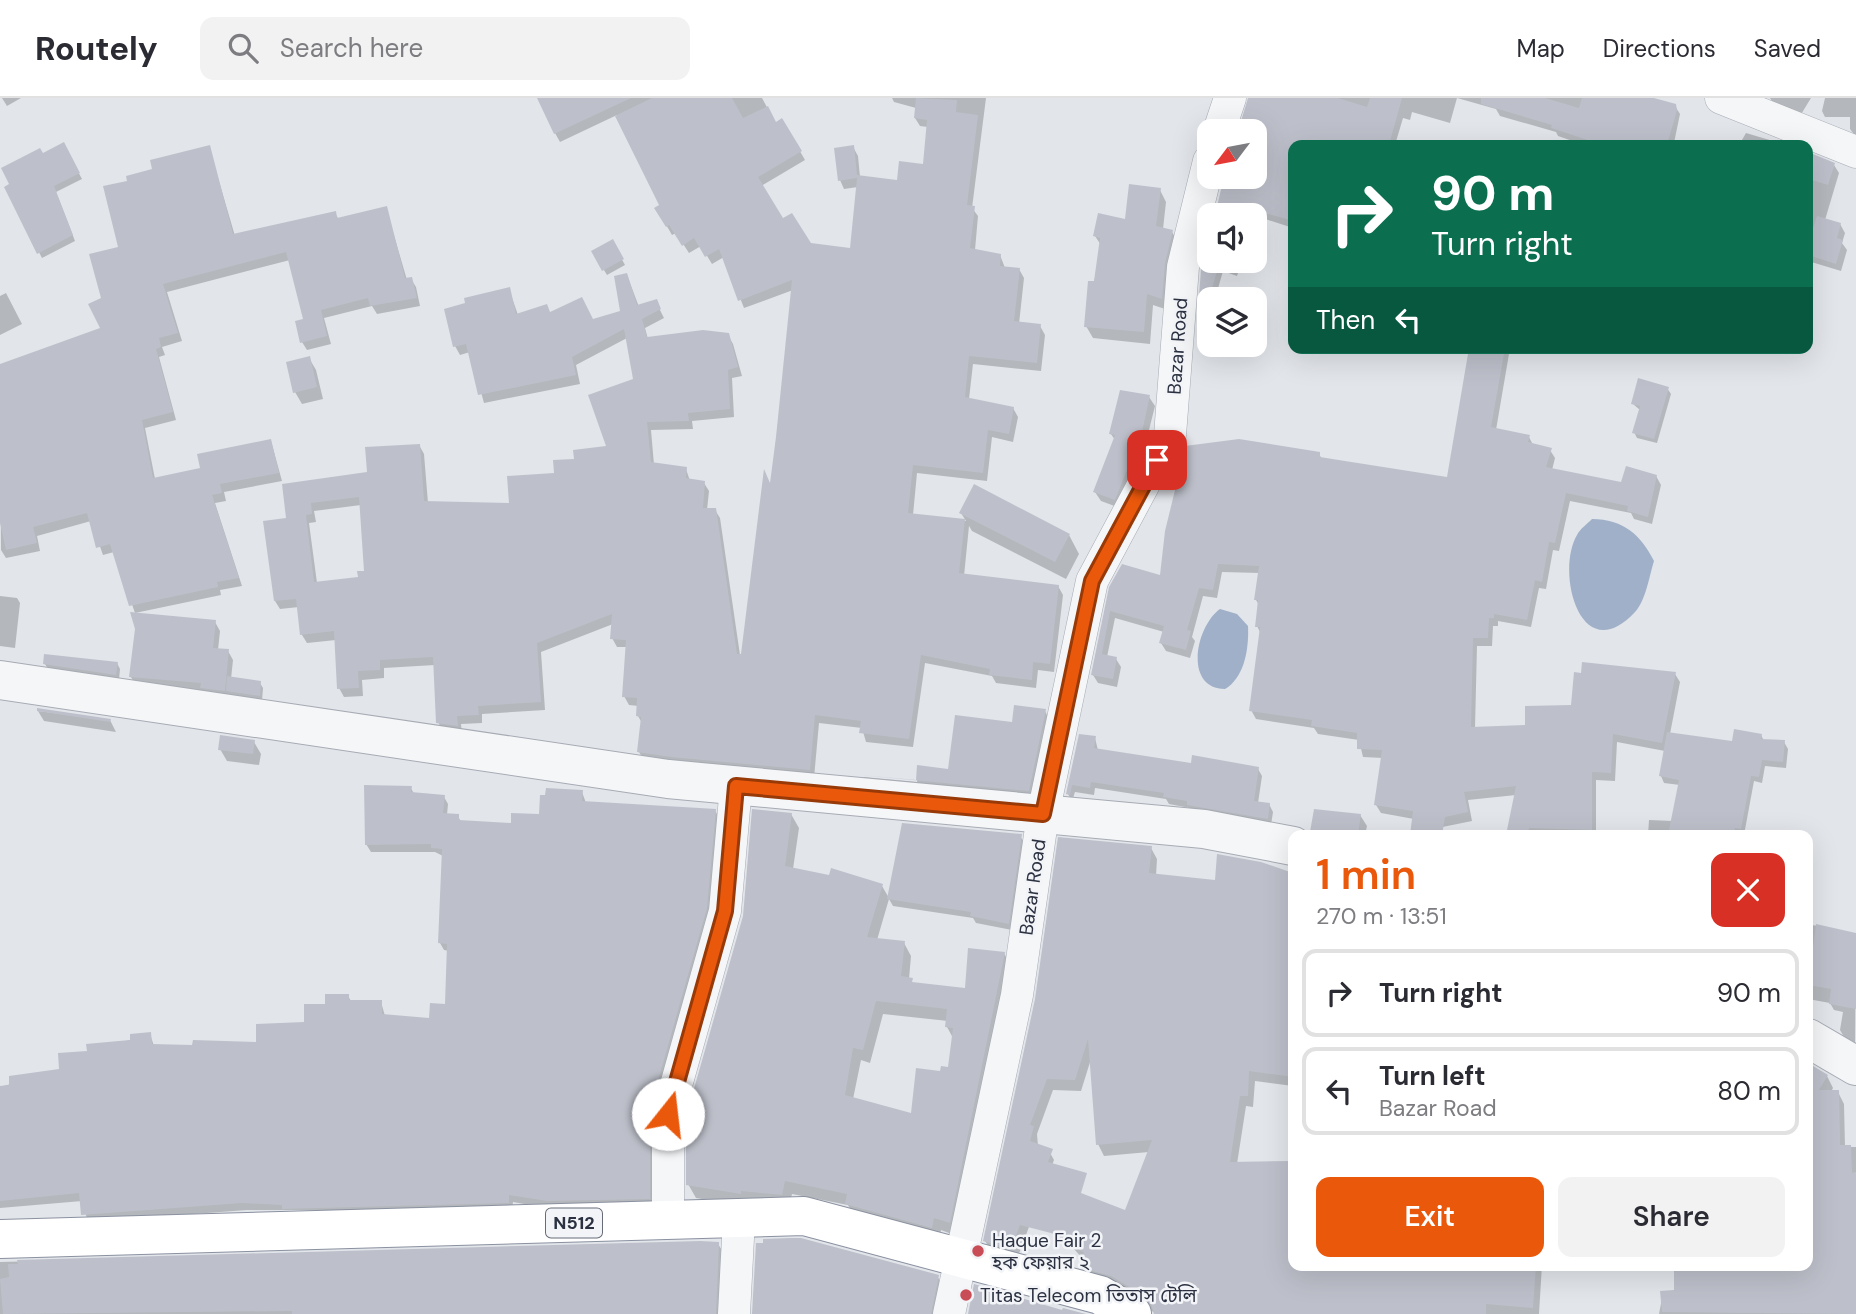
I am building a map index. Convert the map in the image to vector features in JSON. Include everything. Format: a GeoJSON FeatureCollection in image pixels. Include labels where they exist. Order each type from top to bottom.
{"type":"FeatureCollection","features":[{"type":"Feature","properties":{"kind":"highway","name":"N512"},"geometry":{"type":"LineString","coordinates":[[0,1239],[804,1216],[1100,1294],[1132,1314]]}},
{"type":"Feature","properties":{"kind":"street"},"geometry":{"type":"LineString","coordinates":[[1223,119],[1230,98]]}},
{"type":"Feature","properties":{"kind":"street"},"geometry":{"type":"LineString","coordinates":[[1721,98],[1856,152]]}},
{"type":"Feature","properties":{"kind":"street","name":"Bazar Road"},"geometry":{"type":"LineString","coordinates":[[949,1314],[1017,995],[1043,814],[1092,581],[1170,435],[1183,267],[1202,189]]}},
{"type":"Feature","properties":{"kind":"street"},"geometry":{"type":"LineString","coordinates":[[0,680],[668,779],[1205,830],[1288,845]]}},
{"type":"Feature","properties":{"kind":"street"},"geometry":{"type":"LineString","coordinates":[[668,1220],[668,1114],[725,911],[736,786]]}},
{"type":"Feature","properties":{"kind":"street"},"geometry":{"type":"LineString","coordinates":[[1813,1041],[1856,1066]]}},
{"type":"Feature","properties":{"kind":"street"},"geometry":{"type":"LineString","coordinates":[[734,1314],[739,1219]]}},
{"type":"Feature","properties":{"kind":"water"},"geometry":{"type":"Polygon","coordinates":[[[1592,519],[1613,522],[1630,530],[1643,543],[1654,561],[1639,607],[1616,627],[1600,630],[1587,623],[1577,610],[1569,571],[1571,552],[1577,535],[1592,519]]]}},
{"type":"Feature","properties":{"kind":"water"},"geometry":{"type":"Polygon","coordinates":[[[1220,609],[1237,614],[1248,626],[1248,643],[1241,670],[1232,684],[1225,689],[1212,686],[1203,678],[1198,655],[1205,629],[1220,609]]]}},
{"type":"Feature","properties":{"kind":"building"},"geometry":{"type":"Polygon","coordinates":[[[537,98],[631,98],[554,134],[537,98]]]}},
{"type":"Feature","properties":{"kind":"building"},"geometry":{"type":"Polygon","coordinates":[[[652,98],[732,98],[743,118],[768,106],[776,122],[782,118],[802,151],[758,177],[783,218],[792,213],[811,243],[850,248],[857,178],[838,181],[834,148],[854,145],[857,175],[897,180],[899,161],[923,164],[927,120],[914,118],[916,98],[957,100],[956,112],[978,115],[967,205],[975,206],[970,248],[1001,254],[1000,266],[1020,268],[1014,321],[1041,324],[1037,363],[969,356],[965,397],[1014,407],[1009,434],[988,430],[983,473],[913,465],[908,513],[965,519],[959,573],[1059,585],[1050,664],[1033,662],[1032,680],[989,675],[990,669],[921,655],[909,739],[859,733],[861,721],[815,715],[810,770],[637,752],[641,717],[636,716],[637,698],[622,697],[626,640],[610,639],[612,614],[537,643],[541,702],[478,706],[479,715],[457,716],[458,726],[436,723],[433,657],[380,660],[380,670],[358,671],[359,688],[337,689],[334,631],[300,635],[296,599],[274,601],[263,521],[286,518],[282,484],[367,472],[365,447],[420,444],[424,501],[509,503],[507,476],[554,473],[553,460],[574,459],[573,450],[606,446],[588,395],[633,379],[624,329],[572,357],[576,375],[478,395],[466,344],[453,347],[444,309],[465,303],[464,298],[510,287],[516,314],[547,304],[550,312],[582,297],[593,319],[620,311],[614,276],[627,273],[637,305],[657,299],[661,309],[642,319],[647,337],[703,330],[729,333],[738,367],[728,370],[730,409],[688,413],[689,421],[647,422],[651,462],[687,467],[686,478],[705,481],[703,508],[716,508],[737,654],[741,654],[764,469],[770,483],[792,280],[738,301],[719,249],[705,257],[694,238],[682,246],[669,225],[666,227],[654,208],[659,205],[615,116],[652,98]],[[359,497],[311,503],[312,514],[306,515],[314,582],[358,577],[357,571],[364,571],[359,497]]]}},
{"type":"Feature","properties":{"kind":"building"},"geometry":{"type":"Polygon","coordinates":[[[1248,98],[1338,98],[1367,107],[1370,98],[1402,98],[1390,140],[1288,140],[1288,219],[1267,214],[1267,203],[1218,203],[1221,189],[1267,189],[1267,119],[1242,119],[1248,98]]]}},
{"type":"Feature","properties":{"kind":"building"},"geometry":{"type":"Polygon","coordinates":[[[1481,98],[1545,98],[1579,108],[1582,98],[1654,98],[1676,104],[1677,110],[1668,140],[1588,140],[1551,128],[1552,125],[1481,104],[1481,98]]]}},
{"type":"Feature","properties":{"kind":"building"},"geometry":{"type":"Polygon","coordinates":[[[64,142],[80,173],[54,186],[73,235],[37,254],[4,187],[9,184],[1,168],[40,148],[43,153],[64,142]]]}},
{"type":"Feature","properties":{"kind":"building"},"geometry":{"type":"Polygon","coordinates":[[[210,145],[233,234],[336,211],[337,218],[387,206],[405,278],[412,277],[417,298],[370,306],[368,298],[321,310],[327,336],[300,343],[295,321],[303,319],[286,252],[163,284],[178,333],[159,338],[161,347],[156,349],[173,412],[142,420],[153,478],[200,468],[197,454],[271,439],[279,473],[220,484],[222,493],[212,495],[239,578],[217,582],[218,587],[129,606],[110,544],[96,548],[87,513],[33,527],[37,543],[6,550],[0,523],[0,364],[100,328],[88,304],[101,298],[89,254],[118,247],[103,186],[127,181],[126,176],[152,169],[150,160],[210,145]]]}},
{"type":"Feature","properties":{"kind":"building"},"geometry":{"type":"Polygon","coordinates":[[[1813,154],[1835,163],[1828,185],[1813,180],[1813,154]]]}},
{"type":"Feature","properties":{"kind":"building"},"geometry":{"type":"Polygon","coordinates":[[[1129,184],[1161,188],[1156,226],[1173,230],[1165,263],[1162,299],[1147,294],[1144,332],[1084,327],[1088,281],[1094,281],[1100,238],[1093,236],[1098,213],[1125,219],[1129,184]]]}},
{"type":"Feature","properties":{"kind":"building"},"geometry":{"type":"Polygon","coordinates":[[[1817,216],[1841,223],[1837,238],[1843,240],[1836,264],[1813,257],[1813,228],[1817,216]]]}},
{"type":"Feature","properties":{"kind":"building"},"geometry":{"type":"Polygon","coordinates":[[[613,239],[624,259],[602,271],[591,251],[613,239]]]}},
{"type":"Feature","properties":{"kind":"building"},"geometry":{"type":"Polygon","coordinates":[[[1201,273],[1216,273],[1212,287],[1200,287],[1201,273]]]}},
{"type":"Feature","properties":{"kind":"building"},"geometry":{"type":"Polygon","coordinates":[[[1468,354],[1504,354],[1491,427],[1530,435],[1528,442],[1552,448],[1546,467],[1621,482],[1626,466],[1657,475],[1648,517],[1627,511],[1628,506],[1566,493],[1555,543],[1549,542],[1542,582],[1535,580],[1527,620],[1494,614],[1494,618],[1489,618],[1488,638],[1473,638],[1471,727],[1525,725],[1525,706],[1571,705],[1574,672],[1581,673],[1582,662],[1676,672],[1662,743],[1613,734],[1611,773],[1592,772],[1592,830],[1507,830],[1516,786],[1464,792],[1468,812],[1445,817],[1443,830],[1411,830],[1413,811],[1374,805],[1382,750],[1357,749],[1357,733],[1311,726],[1312,720],[1249,711],[1260,627],[1255,627],[1258,600],[1254,600],[1259,566],[1218,564],[1213,590],[1199,588],[1187,630],[1191,631],[1186,650],[1159,643],[1164,626],[1110,611],[1102,654],[1117,657],[1113,679],[1091,675],[1109,587],[1122,564],[1160,575],[1165,531],[1176,486],[1179,487],[1176,463],[1185,446],[1239,439],[1320,452],[1320,457],[1447,477],[1468,354]]]}},
{"type":"Feature","properties":{"kind":"building"},"geometry":{"type":"Polygon","coordinates":[[[310,356],[317,387],[293,393],[286,362],[310,356]]]}},
{"type":"Feature","properties":{"kind":"building"},"geometry":{"type":"Polygon","coordinates":[[[1638,378],[1669,387],[1654,439],[1632,433],[1640,406],[1631,404],[1638,378]]]}},
{"type":"Feature","properties":{"kind":"building"},"geometry":{"type":"Polygon","coordinates":[[[1120,390],[1150,395],[1142,432],[1115,500],[1093,492],[1115,435],[1109,434],[1120,390]]]}},
{"type":"Feature","properties":{"kind":"building"},"geometry":{"type":"Polygon","coordinates":[[[974,484],[1070,534],[1055,562],[959,513],[974,484]]]}},
{"type":"Feature","properties":{"kind":"building"},"geometry":{"type":"Polygon","coordinates":[[[130,612],[216,620],[213,648],[229,649],[225,691],[200,688],[201,683],[129,677],[135,629],[130,612]]]}},
{"type":"Feature","properties":{"kind":"building"},"geometry":{"type":"Polygon","coordinates":[[[44,654],[118,662],[116,675],[43,664],[44,654]]]}},
{"type":"Feature","properties":{"kind":"building"},"geometry":{"type":"Polygon","coordinates":[[[227,676],[261,681],[260,696],[226,691],[227,676]]]}},
{"type":"Feature","properties":{"kind":"building"},"geometry":{"type":"Polygon","coordinates":[[[1014,705],[1046,709],[1029,791],[860,775],[916,780],[917,765],[948,769],[955,715],[1012,722],[1014,705]]]}},
{"type":"Feature","properties":{"kind":"building"},"geometry":{"type":"Polygon","coordinates":[[[37,708],[111,719],[110,722],[37,711],[37,708]]]}},
{"type":"Feature","properties":{"kind":"building"},"geometry":{"type":"Polygon","coordinates":[[[1734,729],[1762,734],[1761,739],[1785,740],[1783,762],[1762,760],[1759,777],[1751,776],[1741,829],[1669,830],[1679,780],[1659,776],[1667,732],[1732,741],[1734,729]]]}},
{"type":"Feature","properties":{"kind":"building"},"geometry":{"type":"Polygon","coordinates":[[[1079,734],[1096,736],[1094,748],[1191,763],[1192,755],[1259,767],[1254,801],[1270,803],[1268,819],[1187,805],[1187,801],[1163,797],[1164,793],[1091,782],[1090,788],[1072,785],[1070,795],[1066,794],[1079,734]]]}},
{"type":"Feature","properties":{"kind":"building"},"geometry":{"type":"Polygon","coordinates":[[[220,735],[255,740],[253,754],[218,750],[220,735]]]}},
{"type":"Feature","properties":{"kind":"building"},"geometry":{"type":"Polygon","coordinates":[[[364,785],[412,786],[411,792],[445,795],[443,813],[459,814],[459,820],[511,823],[511,813],[539,814],[540,795],[545,795],[546,788],[583,790],[582,801],[716,809],[707,908],[650,1109],[650,1199],[547,1201],[509,1195],[509,1203],[282,1209],[282,1205],[242,1203],[81,1215],[79,1193],[0,1201],[0,1086],[9,1085],[9,1076],[59,1069],[58,1053],[87,1051],[86,1044],[130,1040],[130,1034],[151,1032],[152,1044],[192,1045],[193,1040],[256,1042],[256,1024],[304,1022],[304,1004],[325,1004],[325,994],[349,994],[349,1000],[382,1000],[382,1014],[429,1018],[430,1003],[445,1004],[447,944],[438,943],[442,849],[431,848],[431,844],[365,845],[364,785]]]}},
{"type":"Feature","properties":{"kind":"building"},"geometry":{"type":"Polygon","coordinates":[[[752,809],[792,813],[785,866],[829,875],[831,868],[883,884],[867,937],[905,941],[901,976],[913,978],[912,982],[965,988],[968,948],[1005,952],[950,1223],[934,1218],[932,1228],[845,1204],[847,1194],[785,1181],[782,1195],[741,1191],[741,1194],[686,1185],[686,1117],[743,916],[752,809]],[[876,1001],[863,1050],[853,1048],[845,1095],[911,1113],[916,1068],[940,1071],[941,1066],[948,1067],[953,1028],[945,1027],[947,1009],[876,1001]]]}},
{"type":"Feature","properties":{"kind":"building"},"geometry":{"type":"Polygon","coordinates":[[[1314,809],[1361,814],[1359,830],[1310,830],[1314,809]]]}},
{"type":"Feature","properties":{"kind":"building"},"geometry":{"type":"Polygon","coordinates":[[[902,823],[1022,834],[1009,924],[970,916],[971,912],[887,899],[902,823]]]}},
{"type":"Feature","properties":{"kind":"building"},"geometry":{"type":"Polygon","coordinates":[[[1058,837],[1152,846],[1149,873],[1215,880],[1217,854],[1261,862],[1288,871],[1288,1076],[1249,1071],[1248,1096],[1240,1096],[1230,1162],[1288,1161],[1288,1271],[1536,1271],[1533,1308],[1486,1304],[1486,1314],[1154,1314],[1151,1304],[1143,1295],[1111,1276],[1078,1267],[1084,1252],[1071,1247],[1074,1239],[1020,1225],[1011,1249],[983,1241],[1035,999],[1058,837]],[[1088,1039],[1075,1080],[1047,1079],[1030,1125],[1034,1126],[1030,1141],[1053,1149],[1048,1162],[1087,1173],[1081,1193],[1125,1210],[1152,1140],[1096,1145],[1088,1039]]]}},
{"type":"Feature","properties":{"kind":"building"},"geometry":{"type":"Polygon","coordinates":[[[1816,924],[1856,933],[1856,1009],[1829,1004],[1831,989],[1813,986],[1816,924]]]}},
{"type":"Feature","properties":{"kind":"building"},"geometry":{"type":"Polygon","coordinates":[[[1813,1066],[1828,1075],[1819,1090],[1839,1090],[1840,1145],[1851,1145],[1852,1173],[1856,1172],[1856,1314],[1662,1312],[1660,1291],[1674,1290],[1674,1271],[1813,1271],[1813,1066]]]}},
{"type":"Feature","properties":{"kind":"building"},"geometry":{"type":"Polygon","coordinates":[[[801,1238],[939,1275],[931,1314],[752,1314],[756,1243],[763,1243],[763,1239],[801,1238]]]}},
{"type":"Feature","properties":{"kind":"building"},"geometry":{"type":"Polygon","coordinates":[[[719,1242],[716,1314],[292,1314],[292,1311],[3,1314],[0,1279],[9,1277],[8,1264],[18,1264],[17,1260],[719,1242]]]}},
{"type":"Feature","properties":{"kind":"building"},"geometry":{"type":"Polygon","coordinates":[[[974,1284],[1062,1310],[1063,1308],[1086,1314],[968,1314],[974,1284]]]}},
{"type":"Feature","properties":{"kind":"place","name":"Haque Fair 2 হক ফেয়ার ২"},"geometry":{"type":"Point","coordinates":[978,1251]}},
{"type":"Feature","properties":{"kind":"place","name":"Titas Telecom তিতাস টেলি"},"geometry":{"type":"Point","coordinates":[966,1295]}},
{"type":"Feature","properties":{"kind":"route"},"geometry":{"type":"LineString","coordinates":[[668,1114],[725,911],[736,786],[1043,814],[1092,581],[1157,460]]}}]}
